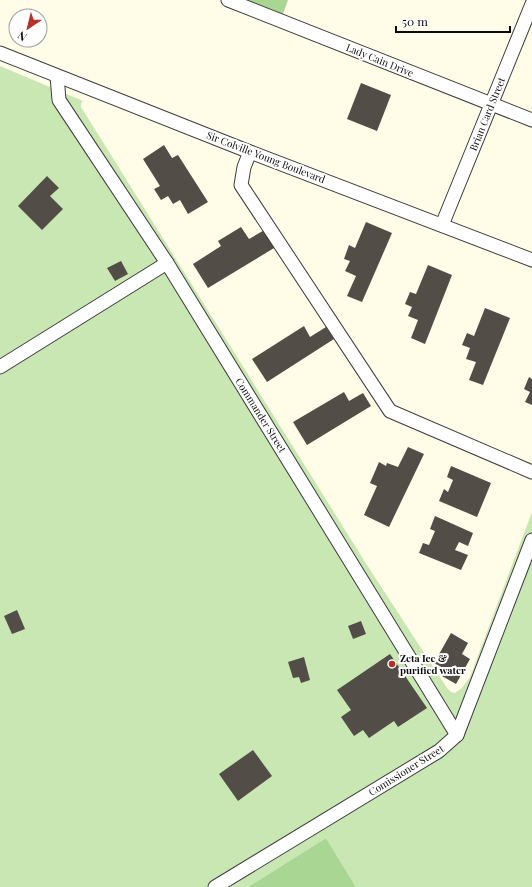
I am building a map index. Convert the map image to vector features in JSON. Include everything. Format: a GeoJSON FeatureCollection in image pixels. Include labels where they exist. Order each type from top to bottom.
{"type":"FeatureCollection","features":[{"type":"Feature","properties":{"kind":"street","name":"Lady Cain Drive"},"geometry":{"type":"LineString","coordinates":[[228,0],[532,120]]}},
{"type":"Feature","properties":{"kind":"street","name":"Brian Card Street"},"geometry":{"type":"LineString","coordinates":[[442,225],[532,4]]}},
{"type":"Feature","properties":{"kind":"street","name":"Sir Colville Young Boulevard"},"geometry":{"type":"LineString","coordinates":[[0,53],[250,152],[532,260]]}},
{"type":"Feature","properties":{"kind":"street","name":"Commander Street"},"geometry":{"type":"LineString","coordinates":[[57,76],[60,100],[167,263],[457,735]]}},
{"type":"Feature","properties":{"kind":"street"},"geometry":{"type":"LineString","coordinates":[[250,152],[244,167],[241,185],[390,411],[532,472]]}},
{"type":"Feature","properties":{"kind":"street"},"geometry":{"type":"LineString","coordinates":[[0,367],[167,263]]}},
{"type":"Feature","properties":{"kind":"street","name":"Comissioner Street"},"geometry":{"type":"LineString","coordinates":[[215,887],[440,751],[457,735],[532,540]]}},
{"type":"Feature","properties":{"kind":"green space"},"geometry":{"type":"Polygon","coordinates":[[[246,0],[288,0],[283,14],[246,0]]]}},
{"type":"Feature","properties":{"kind":"green space"},"geometry":{"type":"Polygon","coordinates":[[[0,66],[83,101],[81,103],[81,107],[365,562],[451,692],[455,693],[462,688],[470,677],[532,512],[532,887],[356,887],[326,838],[248,887],[0,887],[0,66]]]}},
{"type":"Feature","properties":{"kind":"green space"},"geometry":{"type":"Polygon","coordinates":[[[326,838],[356,887],[248,887],[326,838]]]}},
{"type":"Feature","properties":{"kind":"building"},"geometry":{"type":"Polygon","coordinates":[[[361,83],[391,95],[377,131],[347,119],[361,83]]]}},
{"type":"Feature","properties":{"kind":"building"},"geometry":{"type":"Polygon","coordinates":[[[164,145],[172,158],[178,155],[208,202],[188,214],[180,200],[173,204],[168,196],[161,200],[154,189],[160,186],[143,159],[164,145]]]}},
{"type":"Feature","properties":{"kind":"building"},"geometry":{"type":"Polygon","coordinates":[[[47,176],[59,188],[50,196],[63,209],[42,230],[18,206],[47,176]]]}},
{"type":"Feature","properties":{"kind":"building"},"geometry":{"type":"Polygon","coordinates":[[[366,222],[392,233],[362,302],[347,296],[356,276],[345,271],[350,261],[344,259],[349,245],[355,248],[366,222]]]}},
{"type":"Feature","properties":{"kind":"building"},"geometry":{"type":"Polygon","coordinates":[[[241,227],[249,239],[268,228],[279,245],[208,288],[193,264],[221,246],[218,241],[241,227]]]}},
{"type":"Feature","properties":{"kind":"building"},"geometry":{"type":"Polygon","coordinates":[[[121,261],[128,274],[115,281],[107,268],[121,261]]]}},
{"type":"Feature","properties":{"kind":"building"},"geometry":{"type":"Polygon","coordinates":[[[428,265],[452,275],[425,344],[411,338],[418,320],[408,316],[412,307],[405,304],[410,292],[416,294],[428,265]]]}},
{"type":"Feature","properties":{"kind":"building"},"geometry":{"type":"Polygon","coordinates":[[[485,308],[510,318],[483,385],[469,380],[476,362],[466,359],[470,348],[462,345],[467,333],[474,336],[485,308]]]}},
{"type":"Feature","properties":{"kind":"building"},"geometry":{"type":"Polygon","coordinates":[[[304,326],[310,337],[326,327],[334,339],[267,382],[252,359],[304,326]]]}},
{"type":"Feature","properties":{"kind":"building"},"geometry":{"type":"Polygon","coordinates":[[[529,377],[532,379],[532,405],[525,402],[530,392],[524,389],[529,377]]]}},
{"type":"Feature","properties":{"kind":"building"},"geometry":{"type":"Polygon","coordinates":[[[344,392],[349,401],[363,393],[371,406],[307,445],[293,422],[344,392]]]}},
{"type":"Feature","properties":{"kind":"building"},"geometry":{"type":"Polygon","coordinates":[[[408,447],[424,454],[389,527],[364,515],[377,486],[370,483],[379,462],[386,466],[387,463],[398,467],[408,447]]]}},
{"type":"Feature","properties":{"kind":"building"},"geometry":{"type":"Polygon","coordinates":[[[451,466],[491,483],[477,517],[439,501],[444,489],[448,492],[453,480],[447,477],[451,466]]]}},
{"type":"Feature","properties":{"kind":"building"},"geometry":{"type":"Polygon","coordinates":[[[435,516],[473,533],[468,546],[459,542],[455,550],[468,555],[461,570],[419,553],[423,543],[429,545],[435,531],[430,529],[435,516]]]}},
{"type":"Feature","properties":{"kind":"building"},"geometry":{"type":"Polygon","coordinates":[[[17,610],[25,629],[12,634],[4,616],[17,610]]]}},
{"type":"Feature","properties":{"kind":"building"},"geometry":{"type":"Polygon","coordinates":[[[361,621],[366,634],[353,639],[348,626],[361,621]]]}},
{"type":"Feature","properties":{"kind":"building"},"geometry":{"type":"Polygon","coordinates":[[[451,633],[468,643],[462,654],[470,659],[456,684],[442,676],[445,669],[434,663],[451,633]]]}},
{"type":"Feature","properties":{"kind":"building"},"geometry":{"type":"Polygon","coordinates":[[[390,654],[427,708],[398,727],[394,721],[369,738],[363,730],[354,736],[341,717],[351,710],[337,690],[390,654]]]}},
{"type":"Feature","properties":{"kind":"building"},"geometry":{"type":"Polygon","coordinates":[[[304,657],[310,680],[301,683],[299,677],[293,678],[288,662],[304,657]]]}},
{"type":"Feature","properties":{"kind":"building"},"geometry":{"type":"Polygon","coordinates":[[[253,750],[272,776],[238,801],[219,774],[253,750]]]}},
{"type":"Feature","properties":{"kind":"place","name":"Zeta Ice & purified water"},"geometry":{"type":"Point","coordinates":[392,664]}}]}
